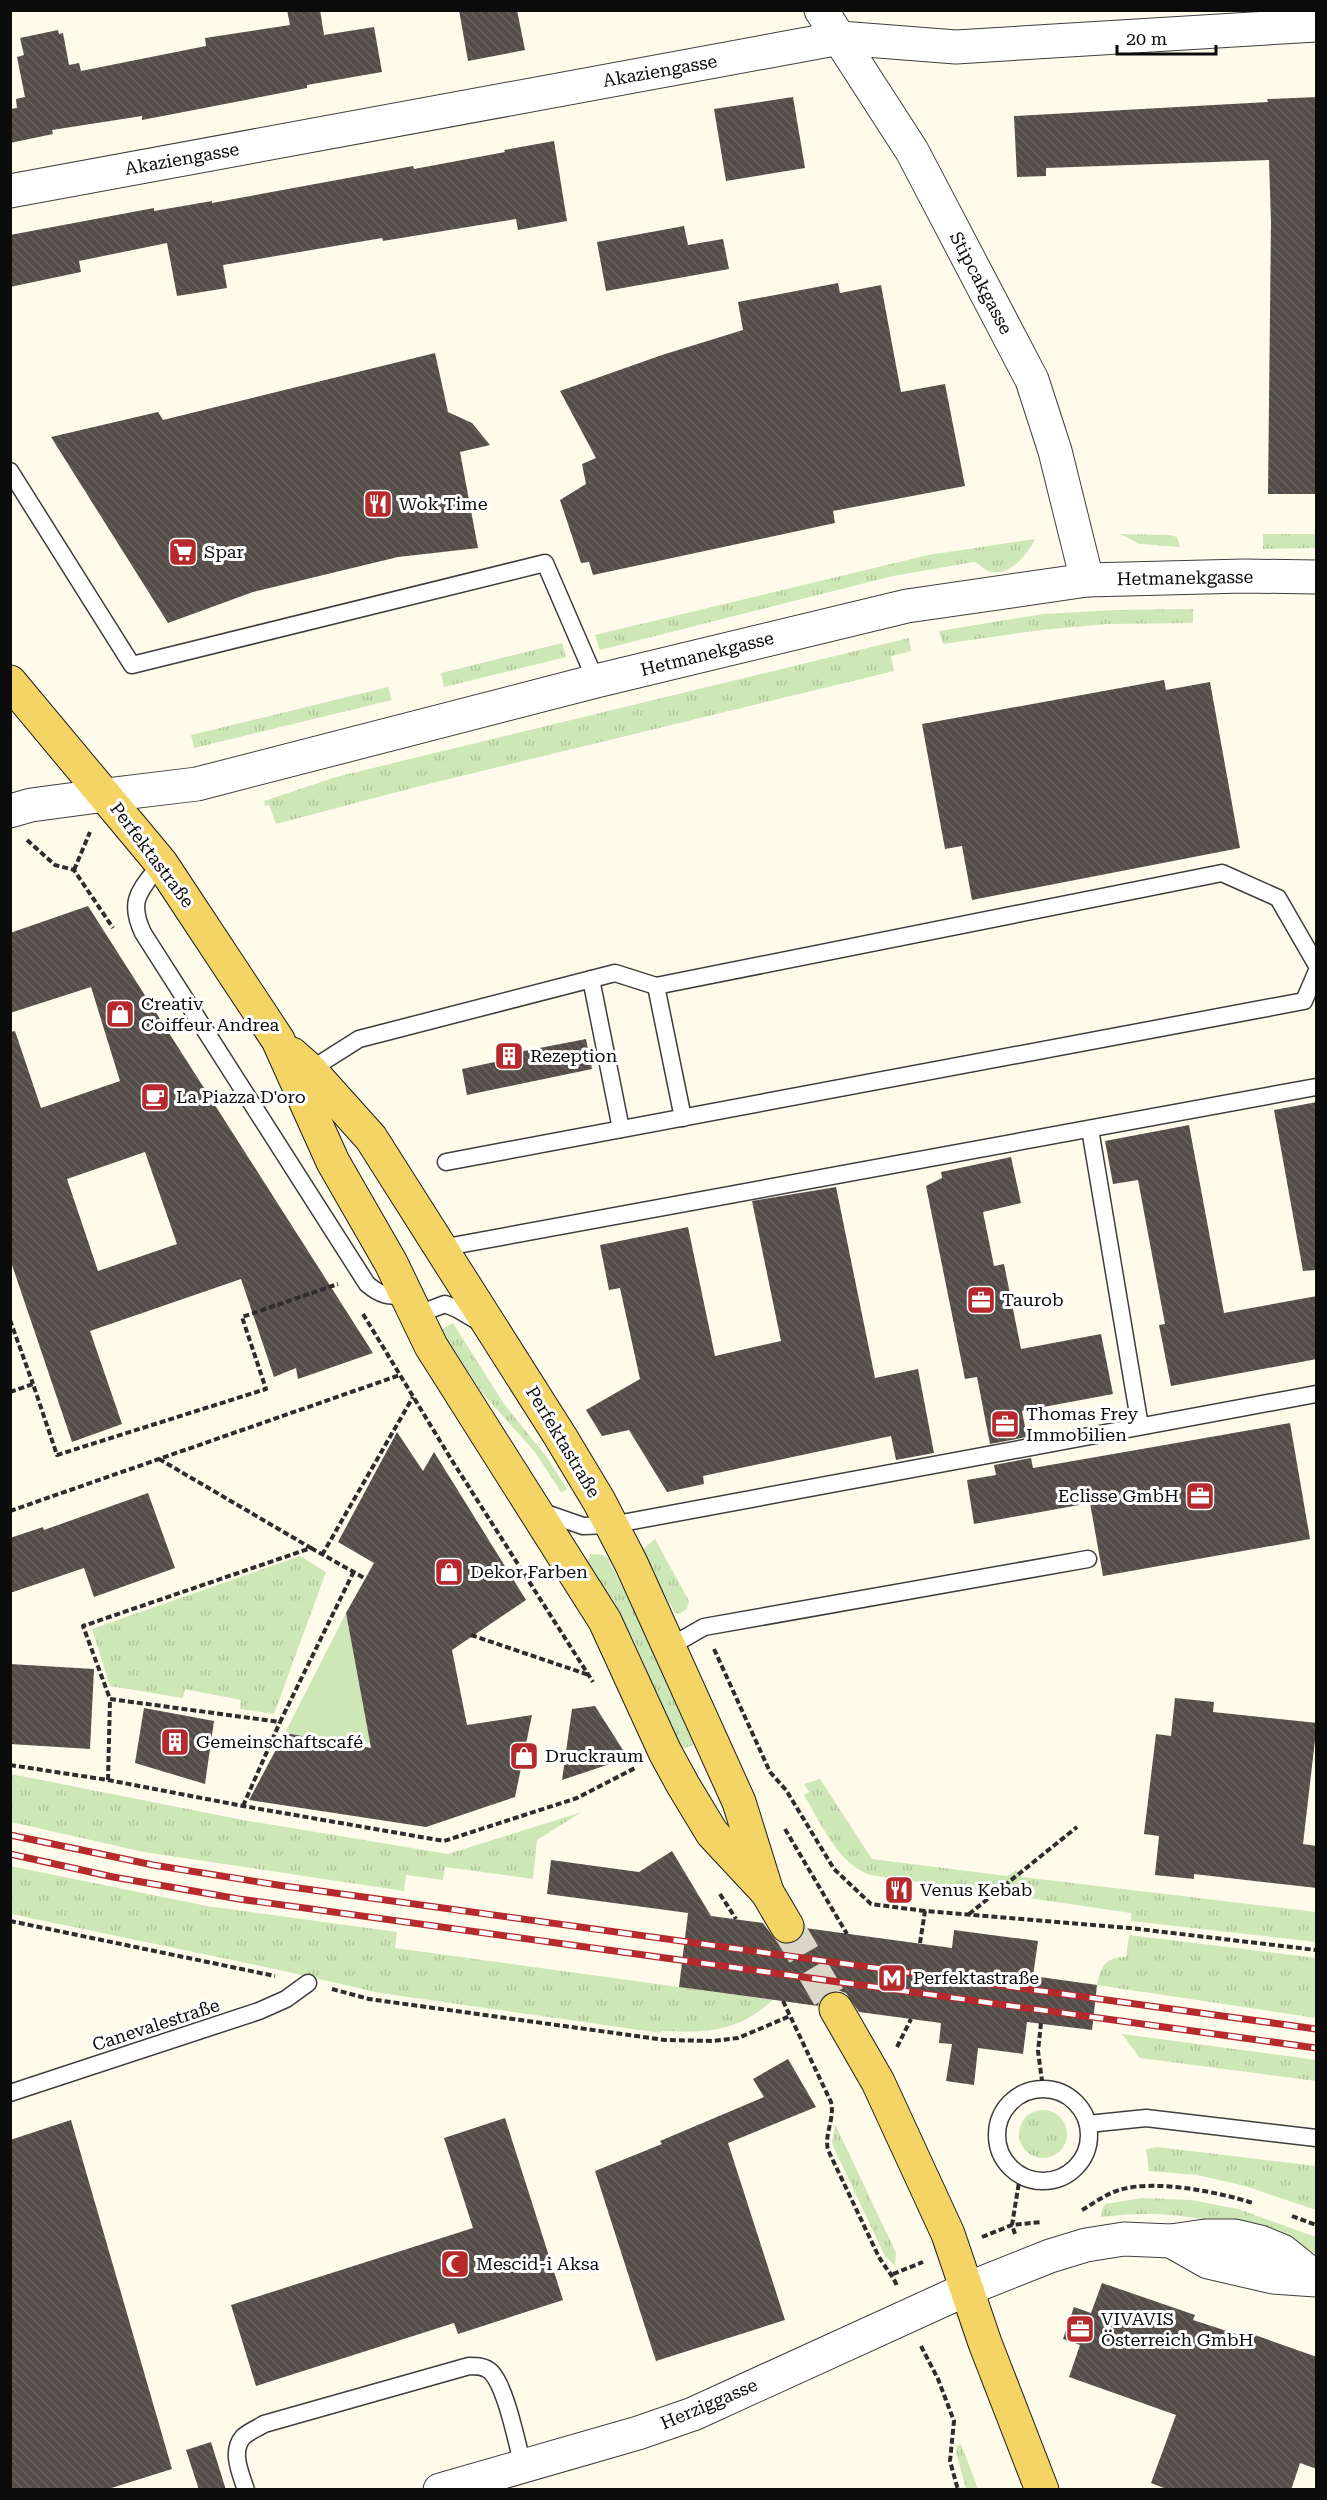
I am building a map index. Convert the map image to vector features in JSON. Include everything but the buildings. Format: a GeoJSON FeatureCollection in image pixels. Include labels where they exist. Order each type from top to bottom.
{"type":"FeatureCollection","features":[{"type":"Feature","properties":{"kind":"main road","name":"Perfektastraße"},"geometry":{"type":"LineString","coordinates":[[10,682],[161,863],[278,1040],[333,1162],[368,1222],[431,1346],[605,1621],[626,1661],[665,1752],[697,1810],[712,1833],[768,1892]]}},
{"type":"Feature","properties":{"kind":"main road","name":"Perfektastraße"},"geometry":{"type":"LineString","coordinates":[[278,1040],[310,1070],[371,1138],[580,1468],[611,1525],[669,1647],[739,1802],[768,1892],[787,1926]]}},
{"type":"Feature","properties":{"kind":"main road"},"geometry":{"type":"LineString","coordinates":[[836,2009],[878,2082],[948,2234],[991,2361],[1042,2490]]}},
{"type":"Feature","properties":{"kind":"street","name":"Stipcakgasse"},"geometry":{"type":"LineString","coordinates":[[821,10],[912,151],[1032,380],[1055,451],[1087,580]]}},
{"type":"Feature","properties":{"kind":"street","name":"Akaziengasse"},"geometry":{"type":"LineString","coordinates":[[10,191],[840,38],[956,47],[1317,25]]}},
{"type":"Feature","properties":{"kind":"street","name":"Hetmanekgasse"},"geometry":{"type":"LineString","coordinates":[[16,824],[31,805],[197,784],[596,681],[907,606],[1087,580],[1244,576],[1317,577]]}},
{"type":"Feature","properties":{"kind":"street","name":"Herziggasse"},"geometry":{"type":"LineString","coordinates":[[462,2486],[693,2414],[967,2289],[1068,2250],[1099,2242],[1139,2238],[1171,2241],[1216,2235],[1243,2238],[1282,2251],[1317,2279]]}},
{"type":"Feature","properties":{"kind":"lane"},"geometry":{"type":"LineString","coordinates":[[10,471],[132,665],[545,563],[596,681]]}},
{"type":"Feature","properties":{"kind":"lane"},"geometry":{"type":"LineString","coordinates":[[161,863],[136,896],[137,920],[143,933],[367,1284],[377,1292],[411,1305],[445,1304],[495,1332]]}},
{"type":"Feature","properties":{"kind":"lane"},"geometry":{"type":"LineString","coordinates":[[310,1070],[359,1039],[615,973],[656,986],[1222,873],[1278,898],[1317,964]]}},
{"type":"Feature","properties":{"kind":"lane"},"geometry":{"type":"LineString","coordinates":[[446,1162],[1304,1001],[1317,973]]}},
{"type":"Feature","properties":{"kind":"lane"},"geometry":{"type":"LineString","coordinates":[[591,979],[621,1129]]}},
{"type":"Feature","properties":{"kind":"lane"},"geometry":{"type":"LineString","coordinates":[[656,986],[683,1118]]}},
{"type":"Feature","properties":{"kind":"lane"},"geometry":{"type":"LineString","coordinates":[[441,1248],[1317,1087]]}},
{"type":"Feature","properties":{"kind":"lane"},"geometry":{"type":"LineString","coordinates":[[1090,1129],[1140,1426]]}},
{"type":"Feature","properties":{"kind":"lane"},"geometry":{"type":"LineString","coordinates":[[536,1509],[583,1526],[611,1525],[1317,1394]]}},
{"type":"Feature","properties":{"kind":"lane"},"geometry":{"type":"LineString","coordinates":[[669,1647],[704,1627],[1088,1559]]}},
{"type":"Feature","properties":{"kind":"lane","name":"Canevalestraße"},"geometry":{"type":"LineString","coordinates":[[10,2093],[259,2011],[285,1999],[308,1983]]}},
{"type":"Feature","properties":{"kind":"lane"},"geometry":{"type":"LineString","coordinates":[[1043,2088],[1068,2096],[1083,2112],[1088,2124],[1087,2148],[1080,2163],[1071,2172],[1054,2180],[1043,2182],[1020,2176],[1009,2167],[998,2148],[996,2133],[1003,2110],[1018,2096],[1030,2090],[1043,2088]]}},
{"type":"Feature","properties":{"kind":"lane"},"geometry":{"type":"LineString","coordinates":[[1088,2124],[1146,2118],[1317,2138]]}},
{"type":"Feature","properties":{"kind":"lane"},"geometry":{"type":"LineString","coordinates":[[246,2490],[238,2465],[237,2449],[243,2436],[264,2424],[469,2366],[480,2366],[491,2373],[502,2391],[523,2466]]}},
{"type":"Feature","properties":{"kind":"path"},"geometry":{"type":"LineString","coordinates":[[16,824],[55,864],[74,870],[118,936]]}},
{"type":"Feature","properties":{"kind":"path"},"geometry":{"type":"LineString","coordinates":[[332,1274],[343,1291]]}},
{"type":"Feature","properties":{"kind":"path"},"geometry":{"type":"LineString","coordinates":[[10,1320],[57,1455],[266,1389],[242,1317],[338,1284]]}},
{"type":"Feature","properties":{"kind":"path"},"geometry":{"type":"LineString","coordinates":[[359,1307],[413,1397],[595,1685]]}},
{"type":"Feature","properties":{"kind":"path"},"geometry":{"type":"LineString","coordinates":[[10,1511],[400,1375]]}},
{"type":"Feature","properties":{"kind":"path"},"geometry":{"type":"LineString","coordinates":[[10,1392],[33,1384]]}},
{"type":"Feature","properties":{"kind":"path"},"geometry":{"type":"LineString","coordinates":[[322,1555],[413,1397]]}},
{"type":"Feature","properties":{"kind":"path"},"geometry":{"type":"LineString","coordinates":[[159,1459],[366,1579]]}},
{"type":"Feature","properties":{"kind":"path"},"geometry":{"type":"LineString","coordinates":[[108,1780],[110,1699],[83,1626],[311,1548]]}},
{"type":"Feature","properties":{"kind":"path"},"geometry":{"type":"LineString","coordinates":[[243,1806],[280,1722],[353,1573]]}},
{"type":"Feature","properties":{"kind":"path"},"geometry":{"type":"LineString","coordinates":[[704,1627],[770,1772],[786,1790],[834,1869],[871,1904],[968,1915],[1130,1928],[1317,1950]]}},
{"type":"Feature","properties":{"kind":"path"},"geometry":{"type":"LineString","coordinates":[[471,1635],[589,1675]]}},
{"type":"Feature","properties":{"kind":"path"},"geometry":{"type":"LineString","coordinates":[[110,1699],[280,1722]]}},
{"type":"Feature","properties":{"kind":"path"},"geometry":{"type":"LineString","coordinates":[[10,1765],[108,1780],[444,1841],[576,1798],[642,1764]]}},
{"type":"Feature","properties":{"kind":"path"},"geometry":{"type":"LineString","coordinates":[[770,1772],[770,1781]]}},
{"type":"Feature","properties":{"kind":"path"},"geometry":{"type":"LineString","coordinates":[[781,1823],[847,1934]]}},
{"type":"Feature","properties":{"kind":"path"},"geometry":{"type":"LineString","coordinates":[[968,1915],[1077,1827]]}},
{"type":"Feature","properties":{"kind":"path"},"geometry":{"type":"LineString","coordinates":[[920,1943],[925,1911]]}},
{"type":"Feature","properties":{"kind":"path"},"geometry":{"type":"LineString","coordinates":[[10,1921],[308,1983],[369,1999],[665,2040],[713,2041],[738,2038],[790,2016]]}},
{"type":"Feature","properties":{"kind":"path"},"geometry":{"type":"LineString","coordinates":[[783,2001],[831,2102],[832,2114],[827,2137],[828,2150],[877,2253],[884,2266],[893,2274]]}},
{"type":"Feature","properties":{"kind":"path"},"geometry":{"type":"LineString","coordinates":[[1041,2024],[1038,2051],[1043,2088]]}},
{"type":"Feature","properties":{"kind":"path"},"geometry":{"type":"LineString","coordinates":[[1020,2176],[1012,2225],[1025,2266]]}},
{"type":"Feature","properties":{"kind":"path"},"geometry":{"type":"LineString","coordinates":[[908,2316],[952,2413],[954,2428],[950,2461],[958,2490]]}},
{"type":"Feature","properties":{"kind":"green space"},"geometry":{"type":"Polygon","coordinates":[[[1120,534],[1170,535],[1177,537],[1180,547],[1140,544],[1120,534]]]}},
{"type":"Feature","properties":{"kind":"green space"},"geometry":{"type":"Polygon","coordinates":[[[1263,534],[1316,534],[1316,548],[1263,549],[1263,534]]]}},
{"type":"Feature","properties":{"kind":"green space"},"geometry":{"type":"Polygon","coordinates":[[[1035,539],[1018,562],[998,572],[989,571],[974,562],[893,576],[600,650],[595,635],[928,555],[1035,539]]]}},
{"type":"Feature","properties":{"kind":"green space"},"geometry":{"type":"Polygon","coordinates":[[[1193,609],[1193,623],[1107,624],[1041,630],[943,644],[939,631],[1043,614],[1193,609]]]}},
{"type":"Feature","properties":{"kind":"green space"},"geometry":{"type":"Polygon","coordinates":[[[909,638],[911,651],[891,656],[894,671],[420,786],[276,824],[269,805],[265,806],[264,801],[336,777],[909,638]]]}},
{"type":"Feature","properties":{"kind":"green space"},"geometry":{"type":"Polygon","coordinates":[[[562,643],[566,657],[444,687],[441,673],[562,643]]]}},
{"type":"Feature","properties":{"kind":"green space"},"geometry":{"type":"Polygon","coordinates":[[[388,687],[392,700],[194,748],[191,735],[388,687]]]}},
{"type":"Feature","properties":{"kind":"green space"},"geometry":{"type":"Polygon","coordinates":[[[453,1323],[504,1404],[546,1456],[567,1489],[561,1492],[535,1452],[483,1394],[441,1330],[453,1323]]]}},
{"type":"Feature","properties":{"kind":"green space"},"geometry":{"type":"Polygon","coordinates":[[[655,1539],[689,1601],[687,1609],[679,1614],[675,1613],[659,1586],[643,1549],[655,1539]]]}},
{"type":"Feature","properties":{"kind":"green space"},"geometry":{"type":"Polygon","coordinates":[[[589,1554],[608,1558],[645,1633],[694,1745],[681,1749],[633,1639],[587,1560],[591,1557],[589,1554]]]}},
{"type":"Feature","properties":{"kind":"green space"},"geometry":{"type":"Polygon","coordinates":[[[300,1556],[326,1572],[274,1714],[240,1709],[241,1700],[185,1689],[183,1698],[110,1686],[92,1629],[300,1556]]]}},
{"type":"Feature","properties":{"kind":"green space"},"geometry":{"type":"Polygon","coordinates":[[[346,1613],[370,1743],[352,1745],[285,1733],[346,1613]]]}},
{"type":"Feature","properties":{"kind":"green space"},"geometry":{"type":"Polygon","coordinates":[[[11,1774],[243,1820],[448,1854],[582,1812],[537,1840],[533,1879],[445,1867],[443,1880],[406,1875],[404,1891],[144,1852],[11,1822],[11,1774]]]}},
{"type":"Feature","properties":{"kind":"green space"},"geometry":{"type":"Polygon","coordinates":[[[820,1779],[872,1859],[1007,1876],[1016,1870],[1022,1877],[1316,1912],[1316,1942],[1131,1921],[1131,1913],[870,1875],[858,1869],[839,1852],[804,1795],[809,1792],[804,1784],[820,1779]]]}},
{"type":"Feature","properties":{"kind":"green space"},"geometry":{"type":"Polygon","coordinates":[[[10,1866],[207,1906],[397,1932],[395,1948],[773,2000],[747,2019],[721,2028],[694,2032],[662,2031],[661,2033],[380,1993],[11,1914],[10,1866]]]}},
{"type":"Feature","properties":{"kind":"green space"},"geometry":{"type":"Polygon","coordinates":[[[1129,1935],[1316,1958],[1316,2018],[1097,1985],[1102,1968],[1109,1961],[1126,1957],[1129,1935]]]}},
{"type":"Feature","properties":{"kind":"green space"},"geometry":{"type":"Polygon","coordinates":[[[1122,2034],[1316,2060],[1316,2081],[1140,2058],[1122,2034]]]}},
{"type":"Feature","properties":{"kind":"green space"},"geometry":{"type":"Polygon","coordinates":[[[1038,2110],[1048,2110],[1060,2117],[1067,2129],[1067,2139],[1060,2151],[1048,2158],[1038,2158],[1023,2147],[1019,2139],[1019,2129],[1030,2114],[1038,2110]]]}},
{"type":"Feature","properties":{"kind":"green space"},"geometry":{"type":"Polygon","coordinates":[[[835,2124],[896,2253],[895,2266],[885,2256],[834,2148],[832,2143],[835,2124]]]}},
{"type":"Feature","properties":{"kind":"green space"},"geometry":{"type":"Polygon","coordinates":[[[1157,2147],[1316,2166],[1316,2210],[1245,2186],[1197,2175],[1149,2171],[1146,2149],[1157,2147]]]}},
{"type":"Feature","properties":{"kind":"green space"},"geometry":{"type":"Polygon","coordinates":[[[1142,2198],[1191,2200],[1238,2209],[1316,2237],[1316,2253],[1262,2234],[1185,2216],[1131,2214],[1101,2217],[1106,2204],[1142,2198]]]}},
{"type":"Feature","properties":{"kind":"green space"},"geometry":{"type":"Polygon","coordinates":[[[961,2444],[978,2489],[966,2489],[956,2452],[957,2446],[961,2444]]]}},
{"type":"Feature","properties":{"kind":"tunnel"},"geometry":{"type":"LineString","coordinates":[[787,1926],[836,2009]]}},
{"type":"Feature","properties":{"kind":"railway"},"geometry":{"type":"LineString","coordinates":[[10,1835],[153,1865],[284,1886],[1316,2029]]}},
{"type":"Feature","properties":{"kind":"railway"},"geometry":{"type":"LineString","coordinates":[[10,1854],[113,1877],[239,1899],[1316,2048]]}},
{"type":"Feature","properties":{"kind":"place","name":"Wok Time"},"geometry":{"type":"Point","coordinates":[378,504]}},
{"type":"Feature","properties":{"kind":"place","name":"Spar"},"geometry":{"type":"Point","coordinates":[183,552]}},
{"type":"Feature","properties":{"kind":"place","name":"Creativ Coiffeur Andrea"},"geometry":{"type":"Point","coordinates":[120,1014]}},
{"type":"Feature","properties":{"kind":"place","name":"Rezeption"},"geometry":{"type":"Point","coordinates":[509,1056]}},
{"type":"Feature","properties":{"kind":"place","name":"La Piazza D'oro"},"geometry":{"type":"Point","coordinates":[155,1097]}},
{"type":"Feature","properties":{"kind":"place","name":"Taurob"},"geometry":{"type":"Point","coordinates":[981,1300]}},
{"type":"Feature","properties":{"kind":"place","name":"Thomas Frey Immobilien"},"geometry":{"type":"Point","coordinates":[1005,1424]}},
{"type":"Feature","properties":{"kind":"place","name":"Eclisse GmbH"},"geometry":{"type":"Point","coordinates":[1200,1496]}},
{"type":"Feature","properties":{"kind":"place","name":"Dekor Farben"},"geometry":{"type":"Point","coordinates":[449,1572]}},
{"type":"Feature","properties":{"kind":"place","name":"Gemeinschaftscafé"},"geometry":{"type":"Point","coordinates":[175,1742]}},
{"type":"Feature","properties":{"kind":"place","name":"Druckraum"},"geometry":{"type":"Point","coordinates":[524,1756]}},
{"type":"Feature","properties":{"kind":"place","name":"Venus Kebab"},"geometry":{"type":"Point","coordinates":[899,1890]}},
{"type":"Feature","properties":{"kind":"place","name":"Perfektastraße"},"geometry":{"type":"Point","coordinates":[892,1978]}},
{"type":"Feature","properties":{"kind":"place","name":"Mescid-i Aksa"},"geometry":{"type":"Point","coordinates":[455,2264]}},
{"type":"Feature","properties":{"kind":"place","name":"VIVAVIS Österreich GmbH"},"geometry":{"type":"Point","coordinates":[1080,2329]}}]}
